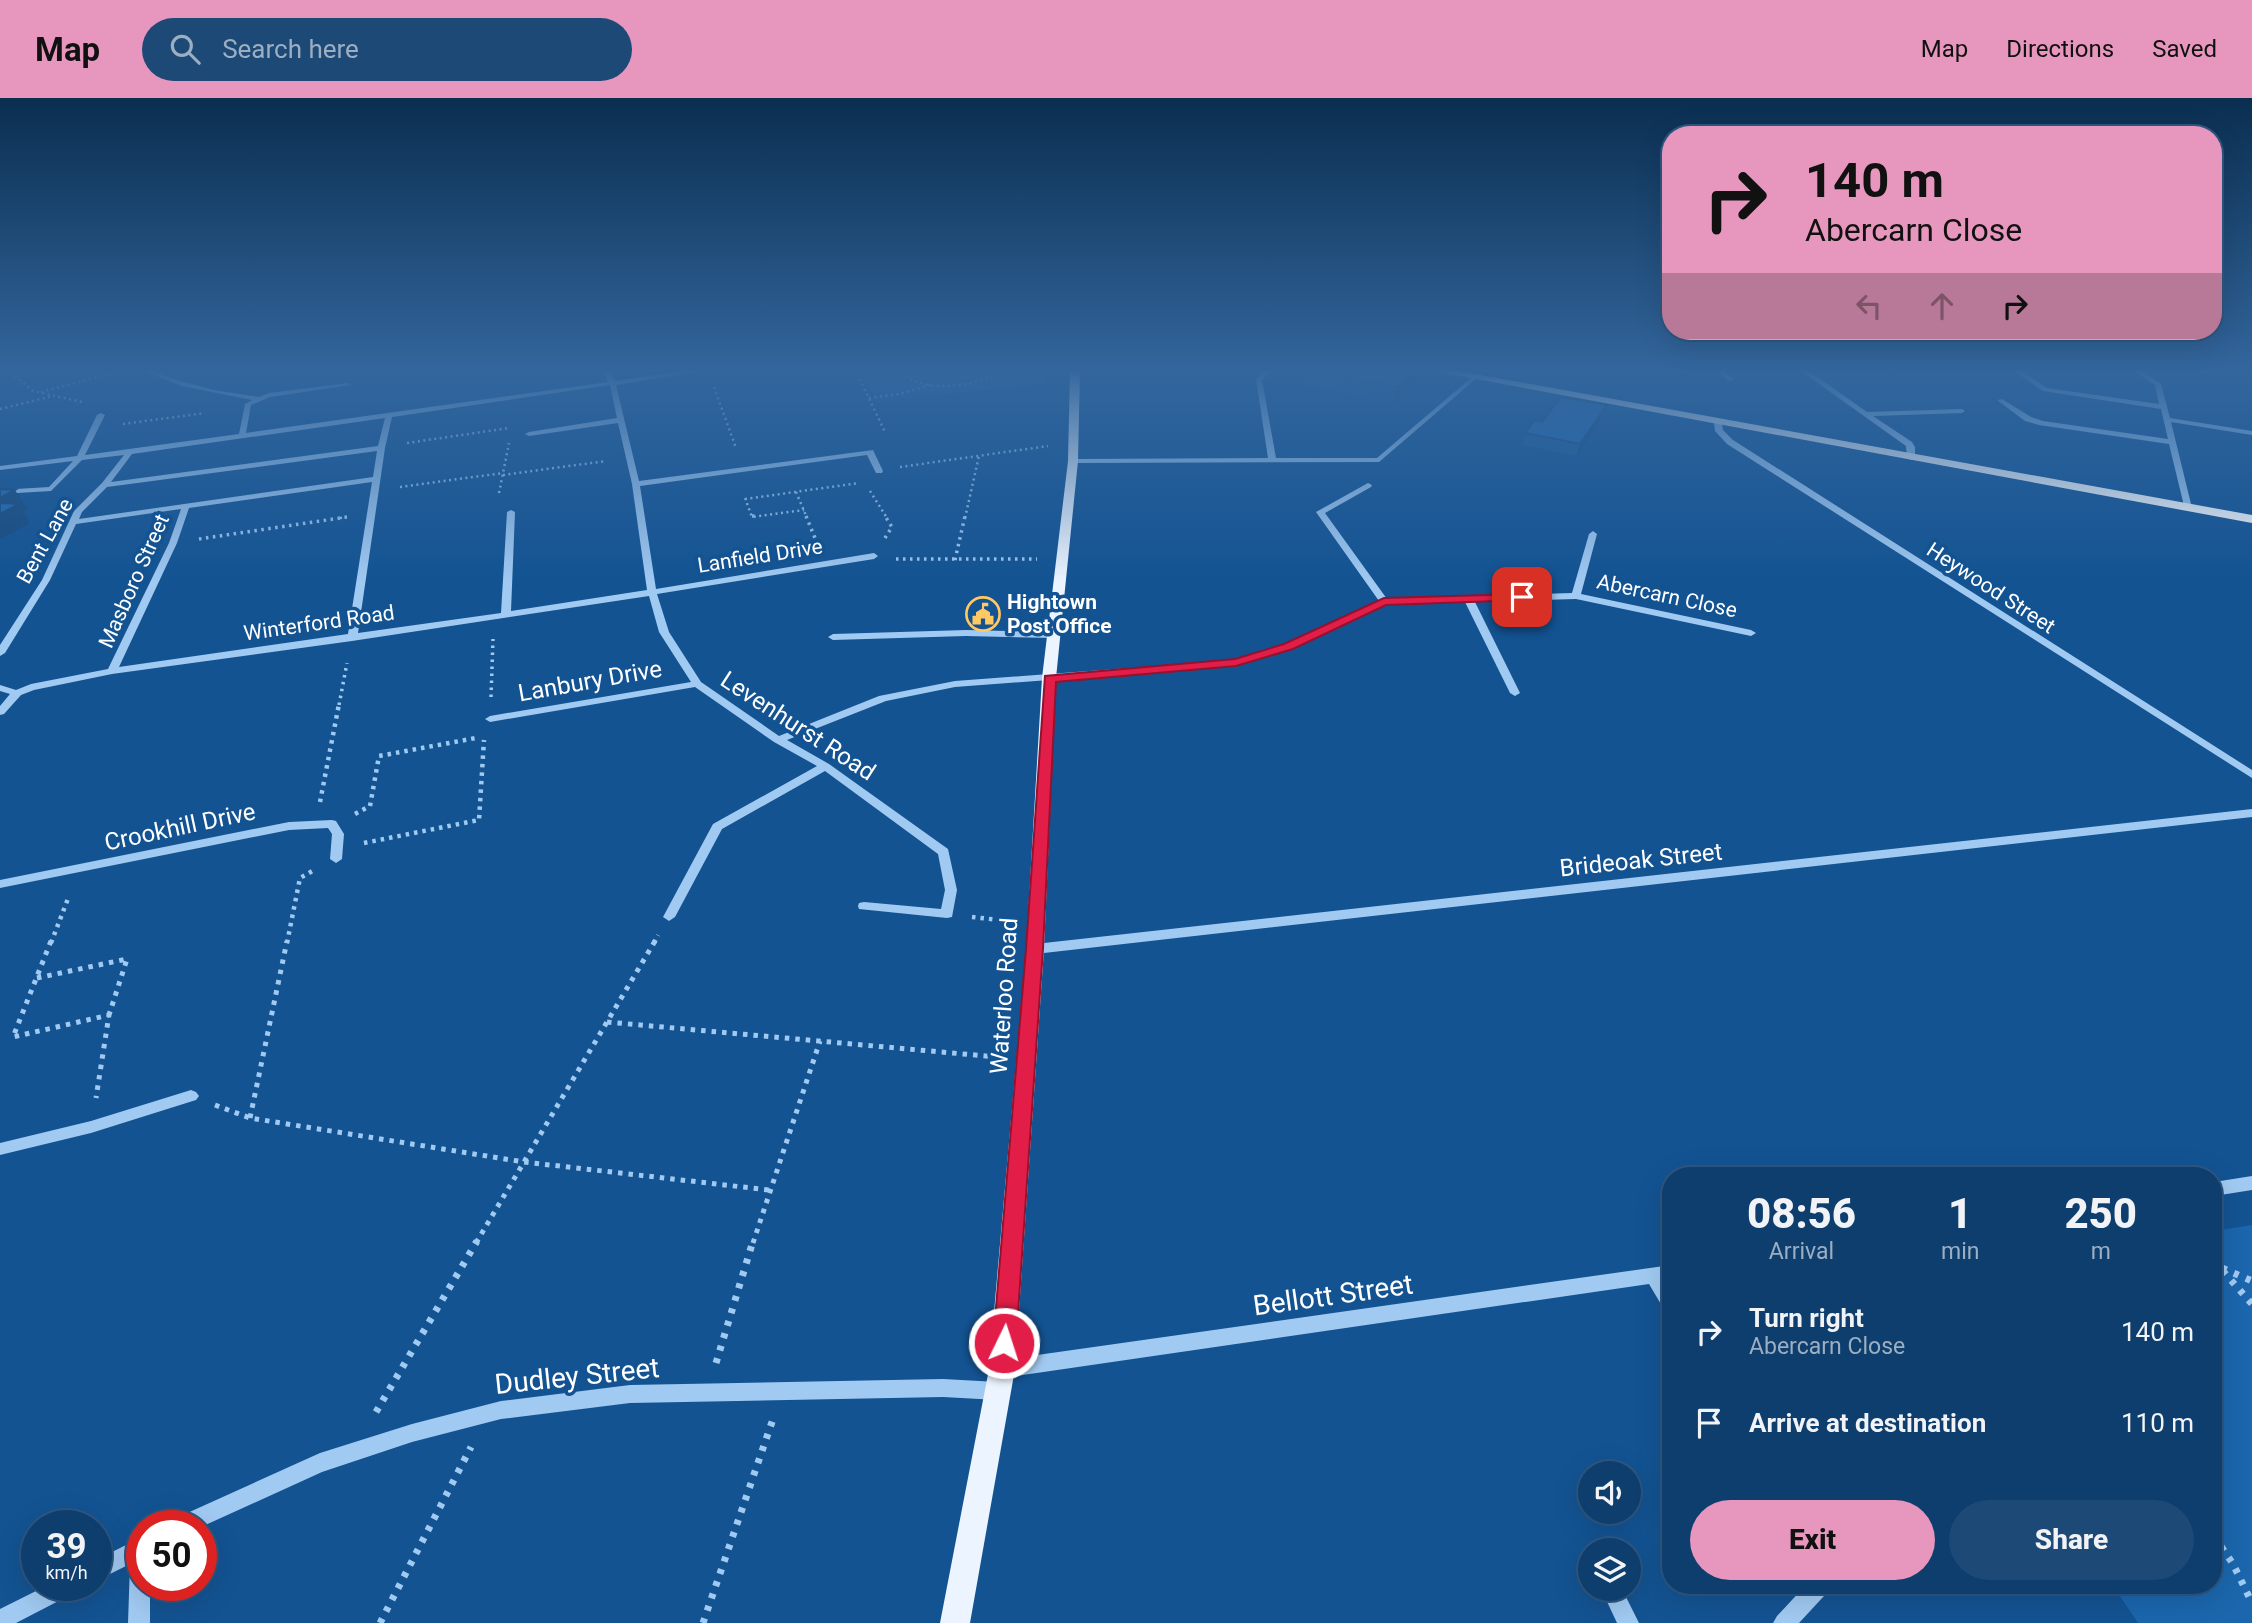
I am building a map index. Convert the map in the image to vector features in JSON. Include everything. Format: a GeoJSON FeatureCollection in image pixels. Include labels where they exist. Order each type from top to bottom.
{"type":"FeatureCollection","features":[{"type":"Feature","properties":{"kind":"highway"},"geometry":{"type":"LineString","coordinates":[[1813,440],[2252,519]]}},
{"type":"Feature","properties":{"kind":"main road","name":"Waterloo Road"},"geometry":{"type":"LineString","coordinates":[[955,1623],[1002,1369],[1035,949],[1049,678],[1074,440]]}},
{"type":"Feature","properties":{"kind":"street"},"geometry":{"type":"LineString","coordinates":[[0,492],[51,489],[79,459],[88,440]]}},
{"type":"Feature","properties":{"kind":"street"},"geometry":{"type":"LineString","coordinates":[[0,468],[215,440]]}},
{"type":"Feature","properties":{"kind":"street"},"geometry":{"type":"LineString","coordinates":[[352,638],[383,440]]}},
{"type":"Feature","properties":{"kind":"street","name":"Levenhurst Road"},"geometry":{"type":"LineString","coordinates":[[626,440],[636,484],[652,591],[664,632],[697,684],[778,740],[825,766],[944,852],[951,890],[947,914]]}},
{"type":"Feature","properties":{"kind":"street"},"geometry":{"type":"LineString","coordinates":[[1269,440],[1272,459]]}},
{"type":"Feature","properties":{"kind":"street"},"geometry":{"type":"LineString","coordinates":[[1074,452],[1379,460],[1402,440]]}},
{"type":"Feature","properties":{"kind":"street","name":"Heywood Street"},"geometry":{"type":"LineString","coordinates":[[1728,440],[2252,775]]}},
{"type":"Feature","properties":{"kind":"street"},"geometry":{"type":"LineString","coordinates":[[1902,440],[1911,446],[1911,458]]}},
{"type":"Feature","properties":{"kind":"street"},"geometry":{"type":"LineString","coordinates":[[2158,440],[2170,442],[2188,508]]}},
{"type":"Feature","properties":{"kind":"street"},"geometry":{"type":"LineString","coordinates":[[105,485],[381,447]]}},
{"type":"Feature","properties":{"kind":"street"},"geometry":{"type":"LineString","coordinates":[[636,484],[870,452],[878,471]]}},
{"type":"Feature","properties":{"kind":"street","name":"Bent Lane"},"geometry":{"type":"LineString","coordinates":[[0,653],[46,580],[78,511],[105,485],[130,453]]}},
{"type":"Feature","properties":{"kind":"street"},"geometry":{"type":"LineString","coordinates":[[72,522],[377,479]]}},
{"type":"Feature","properties":{"kind":"street"},"geometry":{"type":"LineString","coordinates":[[1368,485],[1320,512],[1384,602]]}},
{"type":"Feature","properties":{"kind":"street","name":"Masboro Street"},"geometry":{"type":"LineString","coordinates":[[112,671],[173,543],[186,506]]}},
{"type":"Feature","properties":{"kind":"street"},"geometry":{"type":"LineString","coordinates":[[506,615],[511,512]]}},
{"type":"Feature","properties":{"kind":"street","name":"Abercarn Close"},"geometry":{"type":"LineString","coordinates":[[1576,596],[1593,534]]}},
{"type":"Feature","properties":{"kind":"street","name":"Lanfield Drive"},"geometry":{"type":"LineString","coordinates":[[652,591],[874,556]]}},
{"type":"Feature","properties":{"kind":"street","name":"Winterford Road"},"geometry":{"type":"LineString","coordinates":[[17,693],[48,683],[112,671],[352,638],[652,591]]}},
{"type":"Feature","properties":{"kind":"street","name":"Abercarn Close"},"geometry":{"type":"LineString","coordinates":[[778,740],[883,698],[955,684],[1236,663],[1288,647],[1384,602],[1576,596],[1751,633]]}},
{"type":"Feature","properties":{"kind":"street"},"geometry":{"type":"LineString","coordinates":[[1468,598],[1515,694]]}},
{"type":"Feature","properties":{"kind":"street"},"geometry":{"type":"LineString","coordinates":[[833,637],[965,633],[1054,635]]}},
{"type":"Feature","properties":{"kind":"street","name":"Lanbury Drive"},"geometry":{"type":"LineString","coordinates":[[490,719],[697,684]]}},
{"type":"Feature","properties":{"kind":"street"},"geometry":{"type":"LineString","coordinates":[[0,688],[17,693],[0,712]]}},
{"type":"Feature","properties":{"kind":"street"},"geometry":{"type":"LineString","coordinates":[[669,917],[717,827],[825,766]]}},
{"type":"Feature","properties":{"kind":"street","name":"Brideoak Street"},"geometry":{"type":"LineString","coordinates":[[1035,949],[2252,813]]}},
{"type":"Feature","properties":{"kind":"street"},"geometry":{"type":"LineString","coordinates":[[332,824],[338,834],[337,853]]}},
{"type":"Feature","properties":{"kind":"street","name":"Crookhill Drive"},"geometry":{"type":"LineString","coordinates":[[0,884],[289,826],[332,824]]}},
{"type":"Feature","properties":{"kind":"street"},"geometry":{"type":"LineString","coordinates":[[864,906],[947,914]]}},
{"type":"Feature","properties":{"kind":"street"},"geometry":{"type":"LineString","coordinates":[[0,1149],[91,1128],[191,1096]]}},
{"type":"Feature","properties":{"kind":"street"},"geometry":{"type":"LineString","coordinates":[[2222,1188],[2252,1183]]}},
{"type":"Feature","properties":{"kind":"street","name":"Bellott Street"},"geometry":{"type":"LineString","coordinates":[[1002,1369],[1662,1275]]}},
{"type":"Feature","properties":{"kind":"street","name":"Dudley Street"},"geometry":{"type":"LineString","coordinates":[[216,1510],[320,1463],[489,1412],[630,1394],[943,1388],[998,1391]]}},
{"type":"Feature","properties":{"kind":"street"},"geometry":{"type":"LineString","coordinates":[[1784,1623],[1812,1594]]}},
{"type":"Feature","properties":{"kind":"street"},"geometry":{"type":"LineString","coordinates":[[0,1620],[37,1601]]}},
{"type":"Feature","properties":{"kind":"street"},"geometry":{"type":"LineString","coordinates":[[139,1623],[140,1601]]}},
{"type":"Feature","properties":{"kind":"street"},"geometry":{"type":"LineString","coordinates":[[1617,1601],[1628,1623]]}},
{"type":"Feature","properties":{"kind":"path"},"geometry":{"type":"LineString","coordinates":[[381,447],[428,440]]}},
{"type":"Feature","properties":{"kind":"path"},"geometry":{"type":"LineString","coordinates":[[509,440],[498,500],[511,512]]}},
{"type":"Feature","properties":{"kind":"path"},"geometry":{"type":"LineString","coordinates":[[730,440],[752,517],[804,510]]}},
{"type":"Feature","properties":{"kind":"path"},"geometry":{"type":"LineString","coordinates":[[870,452],[891,444],[889,440]]}},
{"type":"Feature","properties":{"kind":"path"},"geometry":{"type":"LineString","coordinates":[[878,471],[979,456],[1074,452]]}},
{"type":"Feature","properties":{"kind":"path"},"geometry":{"type":"LineString","coordinates":[[955,560],[979,456]]}},
{"type":"Feature","properties":{"kind":"path"},"geometry":{"type":"LineString","coordinates":[[375,490],[630,458]]}},
{"type":"Feature","properties":{"kind":"path"},"geometry":{"type":"LineString","coordinates":[[745,499],[864,482],[892,527],[874,556],[901,560],[1063,559]]}},
{"type":"Feature","properties":{"kind":"path"},"geometry":{"type":"LineString","coordinates":[[796,492],[826,563]]}},
{"type":"Feature","properties":{"kind":"path"},"geometry":{"type":"LineString","coordinates":[[173,543],[372,514]]}},
{"type":"Feature","properties":{"kind":"path"},"geometry":{"type":"LineString","coordinates":[[490,719],[493,617]]}},
{"type":"Feature","properties":{"kind":"path"},"geometry":{"type":"LineString","coordinates":[[312,824],[321,796],[352,638]]}},
{"type":"Feature","properties":{"kind":"path"},"geometry":{"type":"LineString","coordinates":[[250,1118],[300,878],[337,853],[479,820],[484,736],[379,756],[370,806],[332,824]]}},
{"type":"Feature","properties":{"kind":"path"},"geometry":{"type":"LineString","coordinates":[[80,869],[13,1037],[109,1015]]}},
{"type":"Feature","properties":{"kind":"path"},"geometry":{"type":"LineString","coordinates":[[947,914],[1036,925]]}},
{"type":"Feature","properties":{"kind":"path"},"geometry":{"type":"LineString","coordinates":[[352,1452],[669,917]]}},
{"type":"Feature","properties":{"kind":"path"},"geometry":{"type":"LineString","coordinates":[[36,978],[127,959],[109,1015],[91,1128]]}},
{"type":"Feature","properties":{"kind":"path"},"geometry":{"type":"LineString","coordinates":[[607,1022],[1026,1059]]}},
{"type":"Feature","properties":{"kind":"path"},"geometry":{"type":"LineString","coordinates":[[707,1393],[769,1190],[820,1041]]}},
{"type":"Feature","properties":{"kind":"path"},"geometry":{"type":"LineString","coordinates":[[191,1096],[250,1118],[524,1162],[769,1190]]}},
{"type":"Feature","properties":{"kind":"path"},"geometry":{"type":"LineString","coordinates":[[2222,1267],[2252,1281]]}},
{"type":"Feature","properties":{"kind":"path"},"geometry":{"type":"LineString","coordinates":[[2222,1271],[2252,1304]]}},
{"type":"Feature","properties":{"kind":"path"},"geometry":{"type":"LineString","coordinates":[[703,1623],[783,1391]]}},
{"type":"Feature","properties":{"kind":"path"},"geometry":{"type":"LineString","coordinates":[[380,1623],[489,1412]]}},
{"type":"Feature","properties":{"kind":"path"},"geometry":{"type":"LineString","coordinates":[[2222,1548],[2252,1603]]}},
{"type":"Feature","properties":{"kind":"shaded area"},"geometry":{"type":"Polygon","coordinates":[[[2252,1225],[2252,1623],[2138,1623],[2118,1594],[2222,1594],[2222,1230],[2252,1225]]]}},
{"type":"Feature","properties":{"kind":"building"},"geometry":{"type":"Polygon","coordinates":[[[1561,440],[1583,440],[1580,444],[1561,440]]]}},
{"type":"Feature","properties":{"kind":"building"},"geometry":{"type":"Polygon","coordinates":[[[0,489],[15,490],[0,498],[0,489]]]}},
{"type":"Feature","properties":{"kind":"building"},"geometry":{"type":"Polygon","coordinates":[[[0,503],[19,504],[0,514],[0,503]]]}},
{"type":"Feature","properties":{"kind":"place","name":"Hightown Post Office"},"geometry":{"type":"Point","coordinates":[983,614]}},
{"type":"Feature","properties":{"kind":"route"},"geometry":{"type":"LineString","coordinates":[[1004,1343],[1035,949],[1049,678],[1236,663],[1288,647],[1384,602],[1522,597]]}}]}
